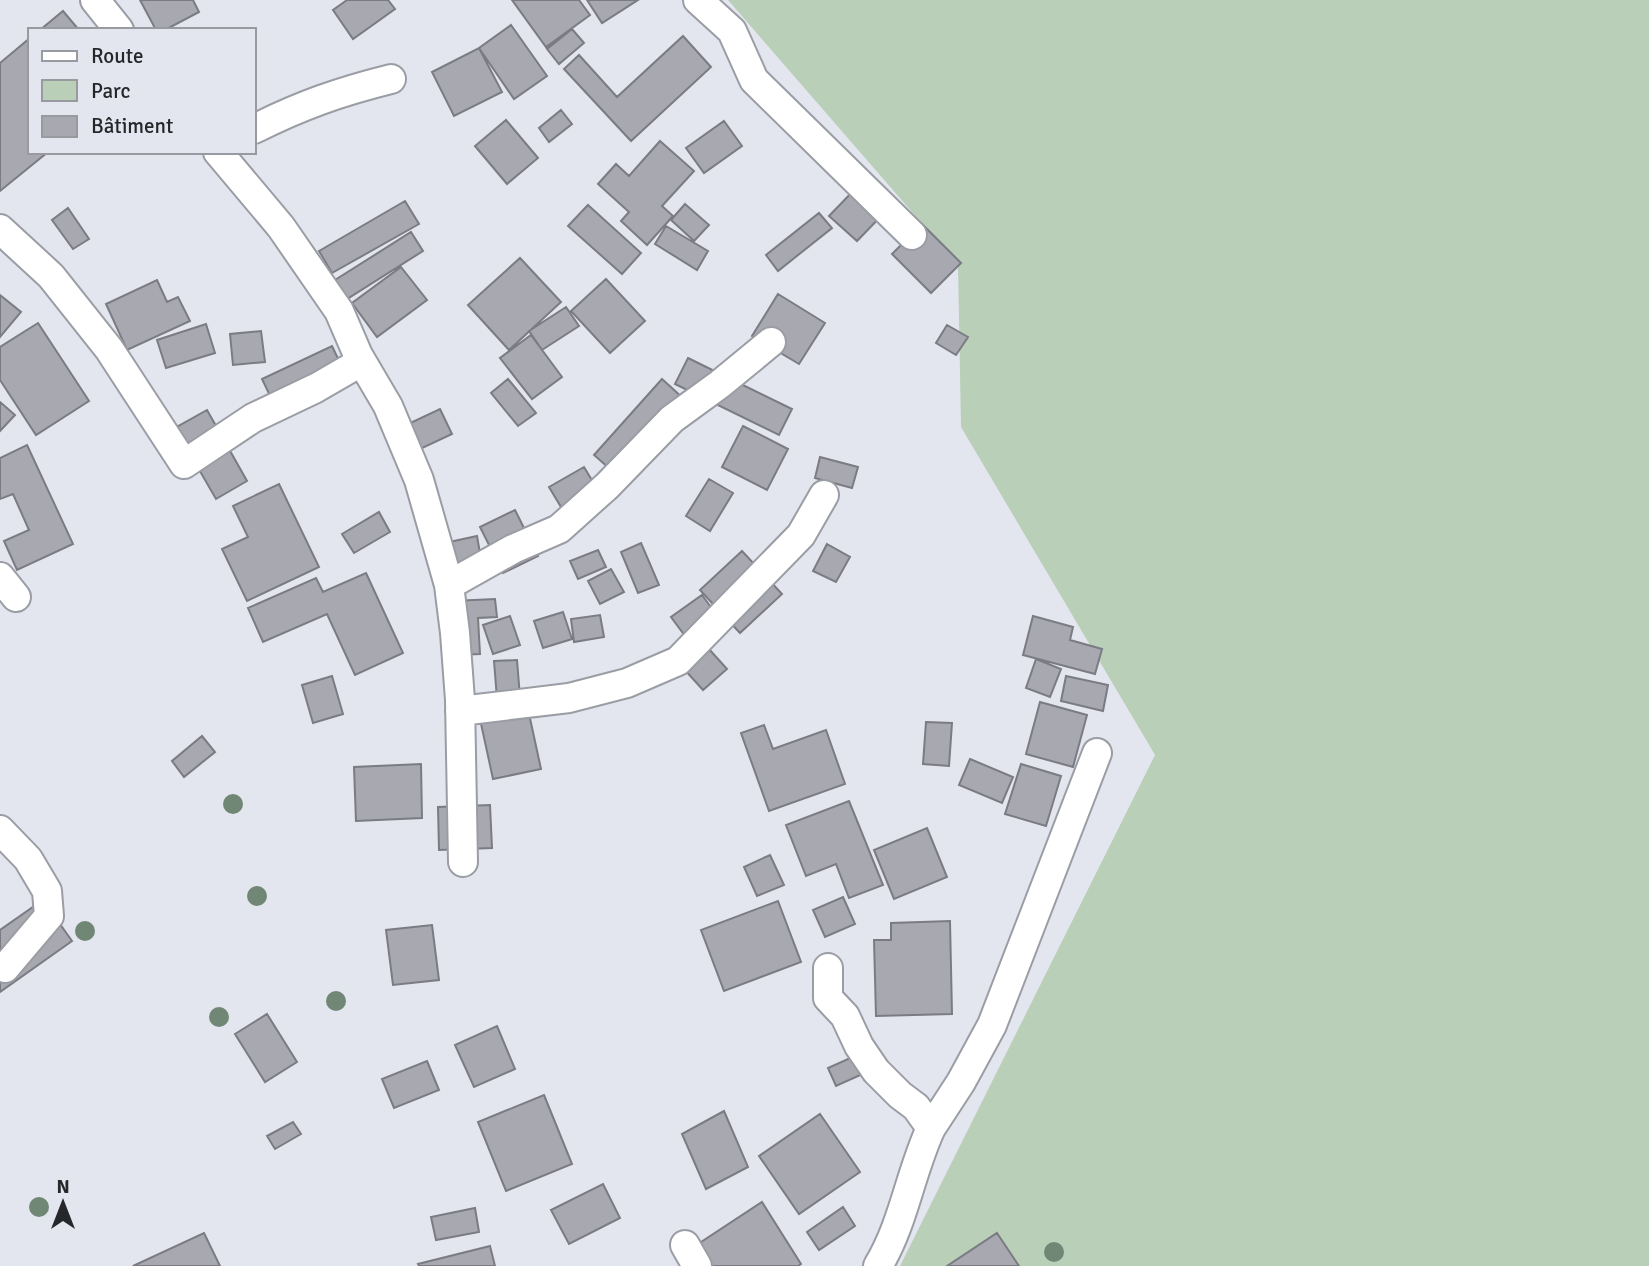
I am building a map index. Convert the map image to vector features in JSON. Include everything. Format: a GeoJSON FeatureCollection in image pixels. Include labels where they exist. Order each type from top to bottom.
{"type":"FeatureCollection","features":[{"type":"Feature","properties":{"kind":"street"},"geometry":{"type":"LineString","coordinates":[[95,0],[117,28]]}},
{"type":"Feature","properties":{"kind":"street"},"geometry":{"type":"LineString","coordinates":[[698,0],[732,31],[754,80],[912,235]]}},
{"type":"Feature","properties":{"kind":"street"},"geometry":{"type":"LineString","coordinates":[[256,128],[335,93],[391,79]]}},
{"type":"Feature","properties":{"kind":"street"},"geometry":{"type":"LineString","coordinates":[[220,154],[281,228],[339,310],[361,362],[388,406],[419,480],[449,585],[460,711],[463,862]]}},
{"type":"Feature","properties":{"kind":"street"},"geometry":{"type":"LineString","coordinates":[[0,229],[51,276],[109,349],[184,464],[253,418],[316,388],[361,362]]}},
{"type":"Feature","properties":{"kind":"street"},"geometry":{"type":"LineString","coordinates":[[449,585],[513,549],[559,529],[607,486],[672,419],[771,342]]}},
{"type":"Feature","properties":{"kind":"street"},"geometry":{"type":"LineString","coordinates":[[460,711],[569,698],[627,684],[678,661],[801,535],[824,495]]}},
{"type":"Feature","properties":{"kind":"street"},"geometry":{"type":"LineString","coordinates":[[879,1265],[894,1237],[919,1155],[992,1025],[1097,753]]}},
{"type":"Feature","properties":{"kind":"street"},"geometry":{"type":"LineString","coordinates":[[0,830],[28,859],[47,891],[49,916],[5,968]]}},
{"type":"Feature","properties":{"kind":"street"},"geometry":{"type":"LineString","coordinates":[[828,968],[828,998],[845,1016],[859,1046],[876,1071],[916,1107],[932,1128]]}},
{"type":"Feature","properties":{"kind":"green space"},"geometry":{"type":"Polygon","coordinates":[[[728,0],[1649,0],[1649,1266],[900,1266],[1155,755],[961,427],[958,265],[728,0]]]}},
{"type":"Feature","properties":{"kind":"building"},"geometry":{"type":"Polygon","coordinates":[[[140,0],[193,0],[199,12],[169,28],[155,28],[140,0]]]}},
{"type":"Feature","properties":{"kind":"building"},"geometry":{"type":"Polygon","coordinates":[[[347,0],[388,0],[395,9],[353,39],[333,10],[347,0]]]}},
{"type":"Feature","properties":{"kind":"building"},"geometry":{"type":"Polygon","coordinates":[[[512,0],[579,0],[590,15],[546,47],[512,0]]]}},
{"type":"Feature","properties":{"kind":"building"},"geometry":{"type":"Polygon","coordinates":[[[587,0],[638,0],[602,23],[587,0]]]}},
{"type":"Feature","properties":{"kind":"building"},"geometry":{"type":"Polygon","coordinates":[[[63,11],[77,28],[42,28],[63,11]]]}},
{"type":"Feature","properties":{"kind":"building"},"geometry":{"type":"Polygon","coordinates":[[[511,25],[547,76],[514,99],[479,48],[511,25]]]}},
{"type":"Feature","properties":{"kind":"building"},"geometry":{"type":"Polygon","coordinates":[[[572,29],[584,43],[559,64],[547,49],[572,29]]]}},
{"type":"Feature","properties":{"kind":"building"},"geometry":{"type":"Polygon","coordinates":[[[683,36],[711,67],[631,141],[564,69],[579,55],[617,97],[683,36]]]}},
{"type":"Feature","properties":{"kind":"building"},"geometry":{"type":"Polygon","coordinates":[[[28,40],[28,154],[46,154],[0,191],[0,63],[28,40]]]}},
{"type":"Feature","properties":{"kind":"building"},"geometry":{"type":"Polygon","coordinates":[[[479,48],[502,92],[454,116],[432,72],[479,48]]]}},
{"type":"Feature","properties":{"kind":"building"},"geometry":{"type":"Polygon","coordinates":[[[561,110],[572,124],[549,142],[539,128],[561,110]]]}},
{"type":"Feature","properties":{"kind":"building"},"geometry":{"type":"Polygon","coordinates":[[[506,120],[538,158],[507,184],[475,146],[506,120]]]}},
{"type":"Feature","properties":{"kind":"building"},"geometry":{"type":"Polygon","coordinates":[[[724,121],[742,146],[704,173],[686,148],[724,121]]]}},
{"type":"Feature","properties":{"kind":"building"},"geometry":{"type":"Polygon","coordinates":[[[660,141],[694,171],[662,206],[673,216],[647,245],[621,221],[629,212],[598,184],[616,164],[629,176],[660,141]]]}},
{"type":"Feature","properties":{"kind":"building"},"geometry":{"type":"Polygon","coordinates":[[[858,186],[886,211],[857,241],[829,216],[858,186]]]}},
{"type":"Feature","properties":{"kind":"building"},"geometry":{"type":"Polygon","coordinates":[[[405,201],[419,224],[332,273],[319,251],[405,201]]]}},
{"type":"Feature","properties":{"kind":"building"},"geometry":{"type":"Polygon","coordinates":[[[685,204],[709,225],[694,241],[671,220],[685,204]]]}},
{"type":"Feature","properties":{"kind":"building"},"geometry":{"type":"Polygon","coordinates":[[[588,205],[641,253],[622,274],[568,226],[588,205]]]}},
{"type":"Feature","properties":{"kind":"building"},"geometry":{"type":"Polygon","coordinates":[[[68,208],[89,239],[73,249],[52,220],[68,208]]]}},
{"type":"Feature","properties":{"kind":"building"},"geometry":{"type":"Polygon","coordinates":[[[819,213],[832,228],[778,271],[766,255],[819,213]]]}},
{"type":"Feature","properties":{"kind":"building"},"geometry":{"type":"Polygon","coordinates":[[[922,224],[961,263],[931,293],[892,254],[922,224]]]}},
{"type":"Feature","properties":{"kind":"building"},"geometry":{"type":"Polygon","coordinates":[[[666,226],[708,251],[697,270],[655,244],[666,226]]]}},
{"type":"Feature","properties":{"kind":"building"},"geometry":{"type":"Polygon","coordinates":[[[411,232],[423,251],[347,299],[335,280],[411,232]]]}},
{"type":"Feature","properties":{"kind":"building"},"geometry":{"type":"Polygon","coordinates":[[[520,258],[561,302],[509,350],[468,305],[520,258]]]}},
{"type":"Feature","properties":{"kind":"building"},"geometry":{"type":"Polygon","coordinates":[[[401,267],[427,300],[377,337],[352,303],[401,267]]]}},
{"type":"Feature","properties":{"kind":"building"},"geometry":{"type":"Polygon","coordinates":[[[606,279],[645,321],[610,353],[571,311],[606,279]]]}},
{"type":"Feature","properties":{"kind":"building"},"geometry":{"type":"Polygon","coordinates":[[[157,280],[167,302],[178,297],[190,321],[127,350],[106,304],[157,280]]]}},
{"type":"Feature","properties":{"kind":"building"},"geometry":{"type":"Polygon","coordinates":[[[778,294],[825,323],[799,364],[752,336],[778,294]]]}},
{"type":"Feature","properties":{"kind":"building"},"geometry":{"type":"Polygon","coordinates":[[[0,295],[21,312],[0,337],[0,295]]]}},
{"type":"Feature","properties":{"kind":"building"},"geometry":{"type":"Polygon","coordinates":[[[566,307],[579,326],[542,350],[529,331],[566,307]]]}},
{"type":"Feature","properties":{"kind":"building"},"geometry":{"type":"Polygon","coordinates":[[[38,323],[89,401],[36,435],[0,380],[0,347],[38,323]]]}},
{"type":"Feature","properties":{"kind":"building"},"geometry":{"type":"Polygon","coordinates":[[[206,324],[215,353],[166,368],[157,340],[206,324]]]}},
{"type":"Feature","properties":{"kind":"building"},"geometry":{"type":"Polygon","coordinates":[[[947,325],[968,337],[956,355],[936,343],[947,325]]]}},
{"type":"Feature","properties":{"kind":"building"},"geometry":{"type":"Polygon","coordinates":[[[261,331],[265,362],[233,365],[230,334],[261,331]]]}},
{"type":"Feature","properties":{"kind":"building"},"geometry":{"type":"Polygon","coordinates":[[[531,335],[562,377],[532,399],[500,358],[531,335]]]}},
{"type":"Feature","properties":{"kind":"building"},"geometry":{"type":"Polygon","coordinates":[[[332,346],[342,367],[272,400],[262,379],[332,346]]]}},
{"type":"Feature","properties":{"kind":"building"},"geometry":{"type":"Polygon","coordinates":[[[688,358],[792,409],[779,435],[675,384],[688,358]]]}},
{"type":"Feature","properties":{"kind":"building"},"geometry":{"type":"Polygon","coordinates":[[[508,379],[536,413],[518,426],[491,393],[508,379]]]}},
{"type":"Feature","properties":{"kind":"building"},"geometry":{"type":"Polygon","coordinates":[[[662,379],[694,408],[626,483],[594,455],[662,379]]]}},
{"type":"Feature","properties":{"kind":"building"},"geometry":{"type":"Polygon","coordinates":[[[0,402],[15,415],[0,431],[0,402]]]}},
{"type":"Feature","properties":{"kind":"building"},"geometry":{"type":"Polygon","coordinates":[[[440,409],[452,434],[418,450],[406,425],[440,409]]]}},
{"type":"Feature","properties":{"kind":"building"},"geometry":{"type":"Polygon","coordinates":[[[207,410],[247,481],[216,499],[175,428],[207,410]]]}},
{"type":"Feature","properties":{"kind":"building"},"geometry":{"type":"Polygon","coordinates":[[[743,426],[788,449],[767,490],[722,467],[743,426]]]}},
{"type":"Feature","properties":{"kind":"building"},"geometry":{"type":"Polygon","coordinates":[[[27,445],[73,544],[17,570],[4,541],[29,530],[13,494],[0,499],[0,458],[27,445]]]}},
{"type":"Feature","properties":{"kind":"building"},"geometry":{"type":"Polygon","coordinates":[[[820,457],[858,467],[852,488],[815,478],[820,457]]]}},
{"type":"Feature","properties":{"kind":"building"},"geometry":{"type":"Polygon","coordinates":[[[584,467],[605,502],[570,522],[549,487],[584,467]]]}},
{"type":"Feature","properties":{"kind":"building"},"geometry":{"type":"Polygon","coordinates":[[[709,479],[733,493],[710,531],[686,516],[709,479]]]}},
{"type":"Feature","properties":{"kind":"building"},"geometry":{"type":"Polygon","coordinates":[[[279,484],[319,567],[247,601],[222,549],[248,537],[233,506],[279,484]]]}},
{"type":"Feature","properties":{"kind":"building"},"geometry":{"type":"Polygon","coordinates":[[[515,510],[538,556],[503,573],[480,527],[515,510]]]}},
{"type":"Feature","properties":{"kind":"building"},"geometry":{"type":"Polygon","coordinates":[[[379,512],[390,532],[354,553],[342,534],[379,512]]]}},
{"type":"Feature","properties":{"kind":"building"},"geometry":{"type":"Polygon","coordinates":[[[477,536],[481,559],[445,566],[440,544],[477,536]]]}},
{"type":"Feature","properties":{"kind":"building"},"geometry":{"type":"Polygon","coordinates":[[[641,543],[659,585],[638,593],[621,552],[641,543]]]}},
{"type":"Feature","properties":{"kind":"building"},"geometry":{"type":"Polygon","coordinates":[[[827,544],[850,557],[836,582],[813,571],[827,544]]]}},
{"type":"Feature","properties":{"kind":"building"},"geometry":{"type":"Polygon","coordinates":[[[598,550],[606,567],[578,579],[570,561],[598,550]]]}},
{"type":"Feature","properties":{"kind":"building"},"geometry":{"type":"Polygon","coordinates":[[[742,551],[782,594],[740,633],[700,590],[742,551]]]}},
{"type":"Feature","properties":{"kind":"building"},"geometry":{"type":"Polygon","coordinates":[[[611,569],[624,592],[600,604],[588,581],[611,569]]]}},
{"type":"Feature","properties":{"kind":"building"},"geometry":{"type":"Polygon","coordinates":[[[366,573],[403,653],[355,675],[327,614],[263,642],[248,608],[316,578],[323,592],[366,573]]]}},
{"type":"Feature","properties":{"kind":"building"},"geometry":{"type":"Polygon","coordinates":[[[702,595],[722,622],[691,644],[671,617],[702,595]]]}},
{"type":"Feature","properties":{"kind":"building"},"geometry":{"type":"Polygon","coordinates":[[[495,599],[497,617],[478,618],[480,654],[455,655],[452,601],[495,599]]]}},
{"type":"Feature","properties":{"kind":"building"},"geometry":{"type":"Polygon","coordinates":[[[563,612],[572,639],[543,648],[534,621],[563,612]]]}},
{"type":"Feature","properties":{"kind":"building"},"geometry":{"type":"Polygon","coordinates":[[[600,615],[604,637],[574,642],[571,619],[600,615]]]}},
{"type":"Feature","properties":{"kind":"building"},"geometry":{"type":"Polygon","coordinates":[[[510,616],[520,645],[493,654],[483,625],[510,616]]]}},
{"type":"Feature","properties":{"kind":"building"},"geometry":{"type":"Polygon","coordinates":[[[1033,616],[1073,627],[1070,640],[1102,649],[1095,674],[1023,655],[1033,616]]]}},
{"type":"Feature","properties":{"kind":"building"},"geometry":{"type":"Polygon","coordinates":[[[708,648],[727,669],[703,690],[684,669],[708,648]]]}},
{"type":"Feature","properties":{"kind":"building"},"geometry":{"type":"Polygon","coordinates":[[[1036,659],[1061,669],[1050,697],[1026,688],[1036,659]]]}},
{"type":"Feature","properties":{"kind":"building"},"geometry":{"type":"Polygon","coordinates":[[[517,660],[520,697],[497,699],[494,661],[517,660]]]}},
{"type":"Feature","properties":{"kind":"building"},"geometry":{"type":"Polygon","coordinates":[[[332,676],[343,714],[313,723],[302,685],[332,676]]]}},
{"type":"Feature","properties":{"kind":"building"},"geometry":{"type":"Polygon","coordinates":[[[1066,676],[1108,685],[1103,711],[1061,701],[1066,676]]]}},
{"type":"Feature","properties":{"kind":"building"},"geometry":{"type":"Polygon","coordinates":[[[1040,702],[1087,715],[1073,767],[1026,754],[1040,702]]]}},
{"type":"Feature","properties":{"kind":"building"},"geometry":{"type":"Polygon","coordinates":[[[528,709],[541,769],[493,779],[480,719],[528,709]]]}},
{"type":"Feature","properties":{"kind":"building"},"geometry":{"type":"Polygon","coordinates":[[[926,722],[952,723],[949,766],[923,764],[926,722]]]}},
{"type":"Feature","properties":{"kind":"building"},"geometry":{"type":"Polygon","coordinates":[[[764,725],[773,749],[826,730],[845,784],[769,811],[741,733],[764,725]]]}},
{"type":"Feature","properties":{"kind":"building"},"geometry":{"type":"Polygon","coordinates":[[[202,736],[215,752],[184,777],[172,761],[202,736]]]}},
{"type":"Feature","properties":{"kind":"building"},"geometry":{"type":"Polygon","coordinates":[[[970,759],[1013,777],[1002,803],[959,785],[970,759]]]}},
{"type":"Feature","properties":{"kind":"building"},"geometry":{"type":"Polygon","coordinates":[[[421,764],[422,818],[356,821],[354,767],[421,764]]]}},
{"type":"Feature","properties":{"kind":"building"},"geometry":{"type":"Polygon","coordinates":[[[1021,764],[1061,776],[1046,826],[1005,814],[1021,764]]]}},
{"type":"Feature","properties":{"kind":"building"},"geometry":{"type":"Polygon","coordinates":[[[849,801],[883,885],[849,898],[836,864],[806,876],[786,825],[849,801]]]}},
{"type":"Feature","properties":{"kind":"building"},"geometry":{"type":"Polygon","coordinates":[[[490,805],[492,848],[439,850],[438,807],[490,805]]]}},
{"type":"Feature","properties":{"kind":"building"},"geometry":{"type":"Polygon","coordinates":[[[927,828],[947,877],[894,899],[874,850],[927,828]]]}},
{"type":"Feature","properties":{"kind":"building"},"geometry":{"type":"Polygon","coordinates":[[[770,855],[784,885],[757,896],[744,867],[770,855]]]}},
{"type":"Feature","properties":{"kind":"building"},"geometry":{"type":"Polygon","coordinates":[[[843,897],[855,924],[825,937],[813,910],[843,897]]]}},
{"type":"Feature","properties":{"kind":"building"},"geometry":{"type":"Polygon","coordinates":[[[43,900],[72,941],[0,992],[0,930],[43,900]]]}},
{"type":"Feature","properties":{"kind":"building"},"geometry":{"type":"Polygon","coordinates":[[[778,901],[801,962],[724,991],[701,930],[778,901]]]}},
{"type":"Feature","properties":{"kind":"building"},"geometry":{"type":"Polygon","coordinates":[[[950,921],[952,1014],[876,1016],[874,940],[891,940],[891,923],[950,921]]]}},
{"type":"Feature","properties":{"kind":"building"},"geometry":{"type":"Polygon","coordinates":[[[432,925],[439,980],[393,985],[386,930],[432,925]]]}},
{"type":"Feature","properties":{"kind":"building"},"geometry":{"type":"Polygon","coordinates":[[[267,1014],[297,1062],[265,1082],[235,1034],[267,1014]]]}},
{"type":"Feature","properties":{"kind":"building"},"geometry":{"type":"Polygon","coordinates":[[[497,1026],[515,1069],[474,1087],[455,1045],[497,1026]]]}},
{"type":"Feature","properties":{"kind":"building"},"geometry":{"type":"Polygon","coordinates":[[[859,1054],[867,1072],[836,1086],[828,1068],[859,1054]]]}},
{"type":"Feature","properties":{"kind":"building"},"geometry":{"type":"Polygon","coordinates":[[[427,1061],[439,1090],[394,1108],[382,1079],[427,1061]]]}},
{"type":"Feature","properties":{"kind":"building"},"geometry":{"type":"Polygon","coordinates":[[[544,1095],[572,1164],[506,1191],[478,1122],[544,1095]]]}},
{"type":"Feature","properties":{"kind":"building"},"geometry":{"type":"Polygon","coordinates":[[[724,1111],[748,1167],[706,1189],[682,1134],[724,1111]]]}},
{"type":"Feature","properties":{"kind":"building"},"geometry":{"type":"Polygon","coordinates":[[[820,1114],[860,1172],[799,1214],[759,1156],[820,1114]]]}},
{"type":"Feature","properties":{"kind":"building"},"geometry":{"type":"Polygon","coordinates":[[[293,1122],[301,1134],[275,1149],[267,1136],[293,1122]]]}},
{"type":"Feature","properties":{"kind":"building"},"geometry":{"type":"Polygon","coordinates":[[[603,1184],[620,1218],[569,1244],[551,1210],[603,1184]]]}},
{"type":"Feature","properties":{"kind":"building"},"geometry":{"type":"Polygon","coordinates":[[[762,1202],[801,1264],[712,1266],[698,1244],[762,1202]]]}},
{"type":"Feature","properties":{"kind":"building"},"geometry":{"type":"Polygon","coordinates":[[[843,1207],[855,1226],[819,1250],[807,1232],[843,1207]]]}},
{"type":"Feature","properties":{"kind":"building"},"geometry":{"type":"Polygon","coordinates":[[[475,1208],[479,1232],[436,1240],[431,1217],[475,1208]]]}},
{"type":"Feature","properties":{"kind":"building"},"geometry":{"type":"Polygon","coordinates":[[[204,1233],[220,1266],[133,1266],[204,1233]]]}},
{"type":"Feature","properties":{"kind":"building"},"geometry":{"type":"Polygon","coordinates":[[[997,1233],[1019,1266],[947,1266],[997,1233]]]}},
{"type":"Feature","properties":{"kind":"building"},"geometry":{"type":"Polygon","coordinates":[[[490,1246],[495,1266],[418,1264],[490,1246]]]}}]}
